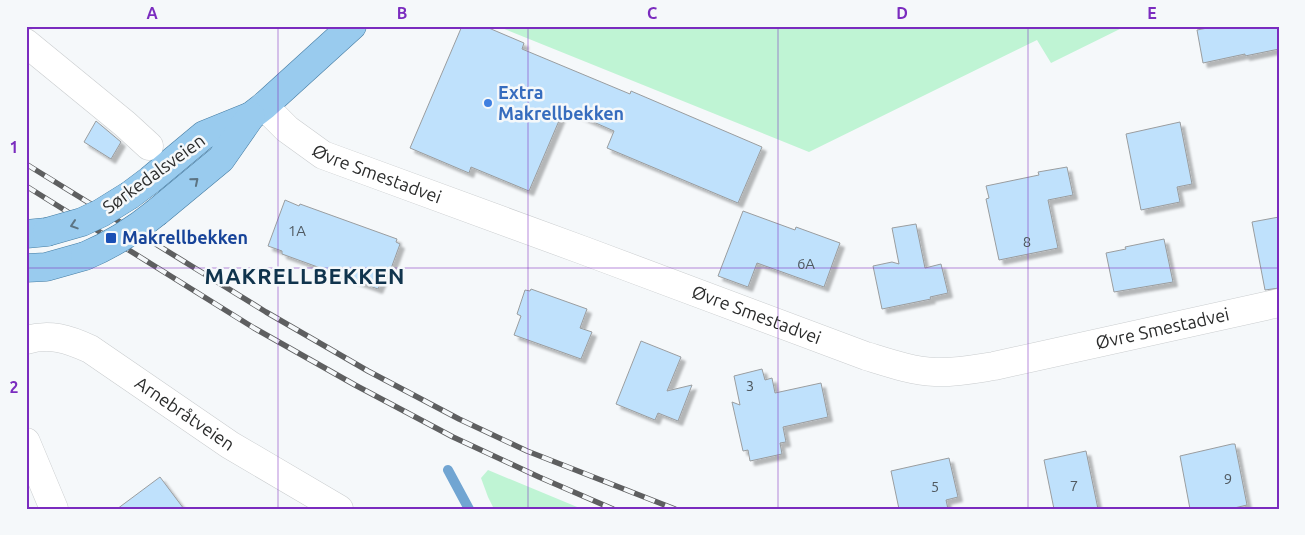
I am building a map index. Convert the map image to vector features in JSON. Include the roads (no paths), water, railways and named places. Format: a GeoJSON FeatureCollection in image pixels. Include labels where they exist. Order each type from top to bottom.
{"type":"FeatureCollection","features":[{"type":"Feature","properties":{"kind":"main road","name":"Sørkedalsveien"},"geometry":{"type":"LineString","coordinates":[[26,268],[46,267],[102,249],[157,212],[222,159],[258,111],[352,26]]}},
{"type":"Feature","properties":{"kind":"main road","name":"Sørkedalsveien"},"geometry":{"type":"LineString","coordinates":[[37,233],[82,222],[101,214],[130,195],[204,135],[258,111]]}},
{"type":"Feature","properties":{"kind":"street"},"geometry":{"type":"LineString","coordinates":[[26,43],[149,146]]}},
{"type":"Feature","properties":{"kind":"street","name":"Øvre Smestadvei"},"geometry":{"type":"LineString","coordinates":[[258,111],[323,155],[866,356],[902,367],[934,372],[964,371],[994,366],[1279,303]]}},
{"type":"Feature","properties":{"kind":"street","name":"Arnebråtveien"},"geometry":{"type":"LineString","coordinates":[[26,340],[52,337],[71,340],[90,349],[230,445],[339,509]]}},
{"type":"Feature","properties":{"kind":"street"},"geometry":{"type":"LineString","coordinates":[[26,442],[54,509]]}},
{"type":"Feature","properties":{"kind":"waterway","name":"Makrellbekken"},"geometry":{"type":"LineString","coordinates":[[448,470],[469,509]]}},
{"type":"Feature","properties":{"kind":"railway"},"geometry":{"type":"LineString","coordinates":[[26,164],[266,312],[368,371],[459,419],[527,451],[675,509]]}},
{"type":"Feature","properties":{"kind":"railway"},"geometry":{"type":"LineString","coordinates":[[26,186],[254,328],[355,385],[453,437],[613,509]]}},
{"type":"Feature","properties":{"kind":"place","name":"Extra Makrellbekken"},"geometry":{"type":"Point","coordinates":[488,103]}},
{"type":"Feature","properties":{"kind":"place","name":"Makrellbekken"},"geometry":{"type":"Point","coordinates":[111,238]}},
{"type":"Feature","properties":{"kind":"district","name":"MAKRELLBEKKEN"},"geometry":{"type":"Point","coordinates":[305,276]}}]}
